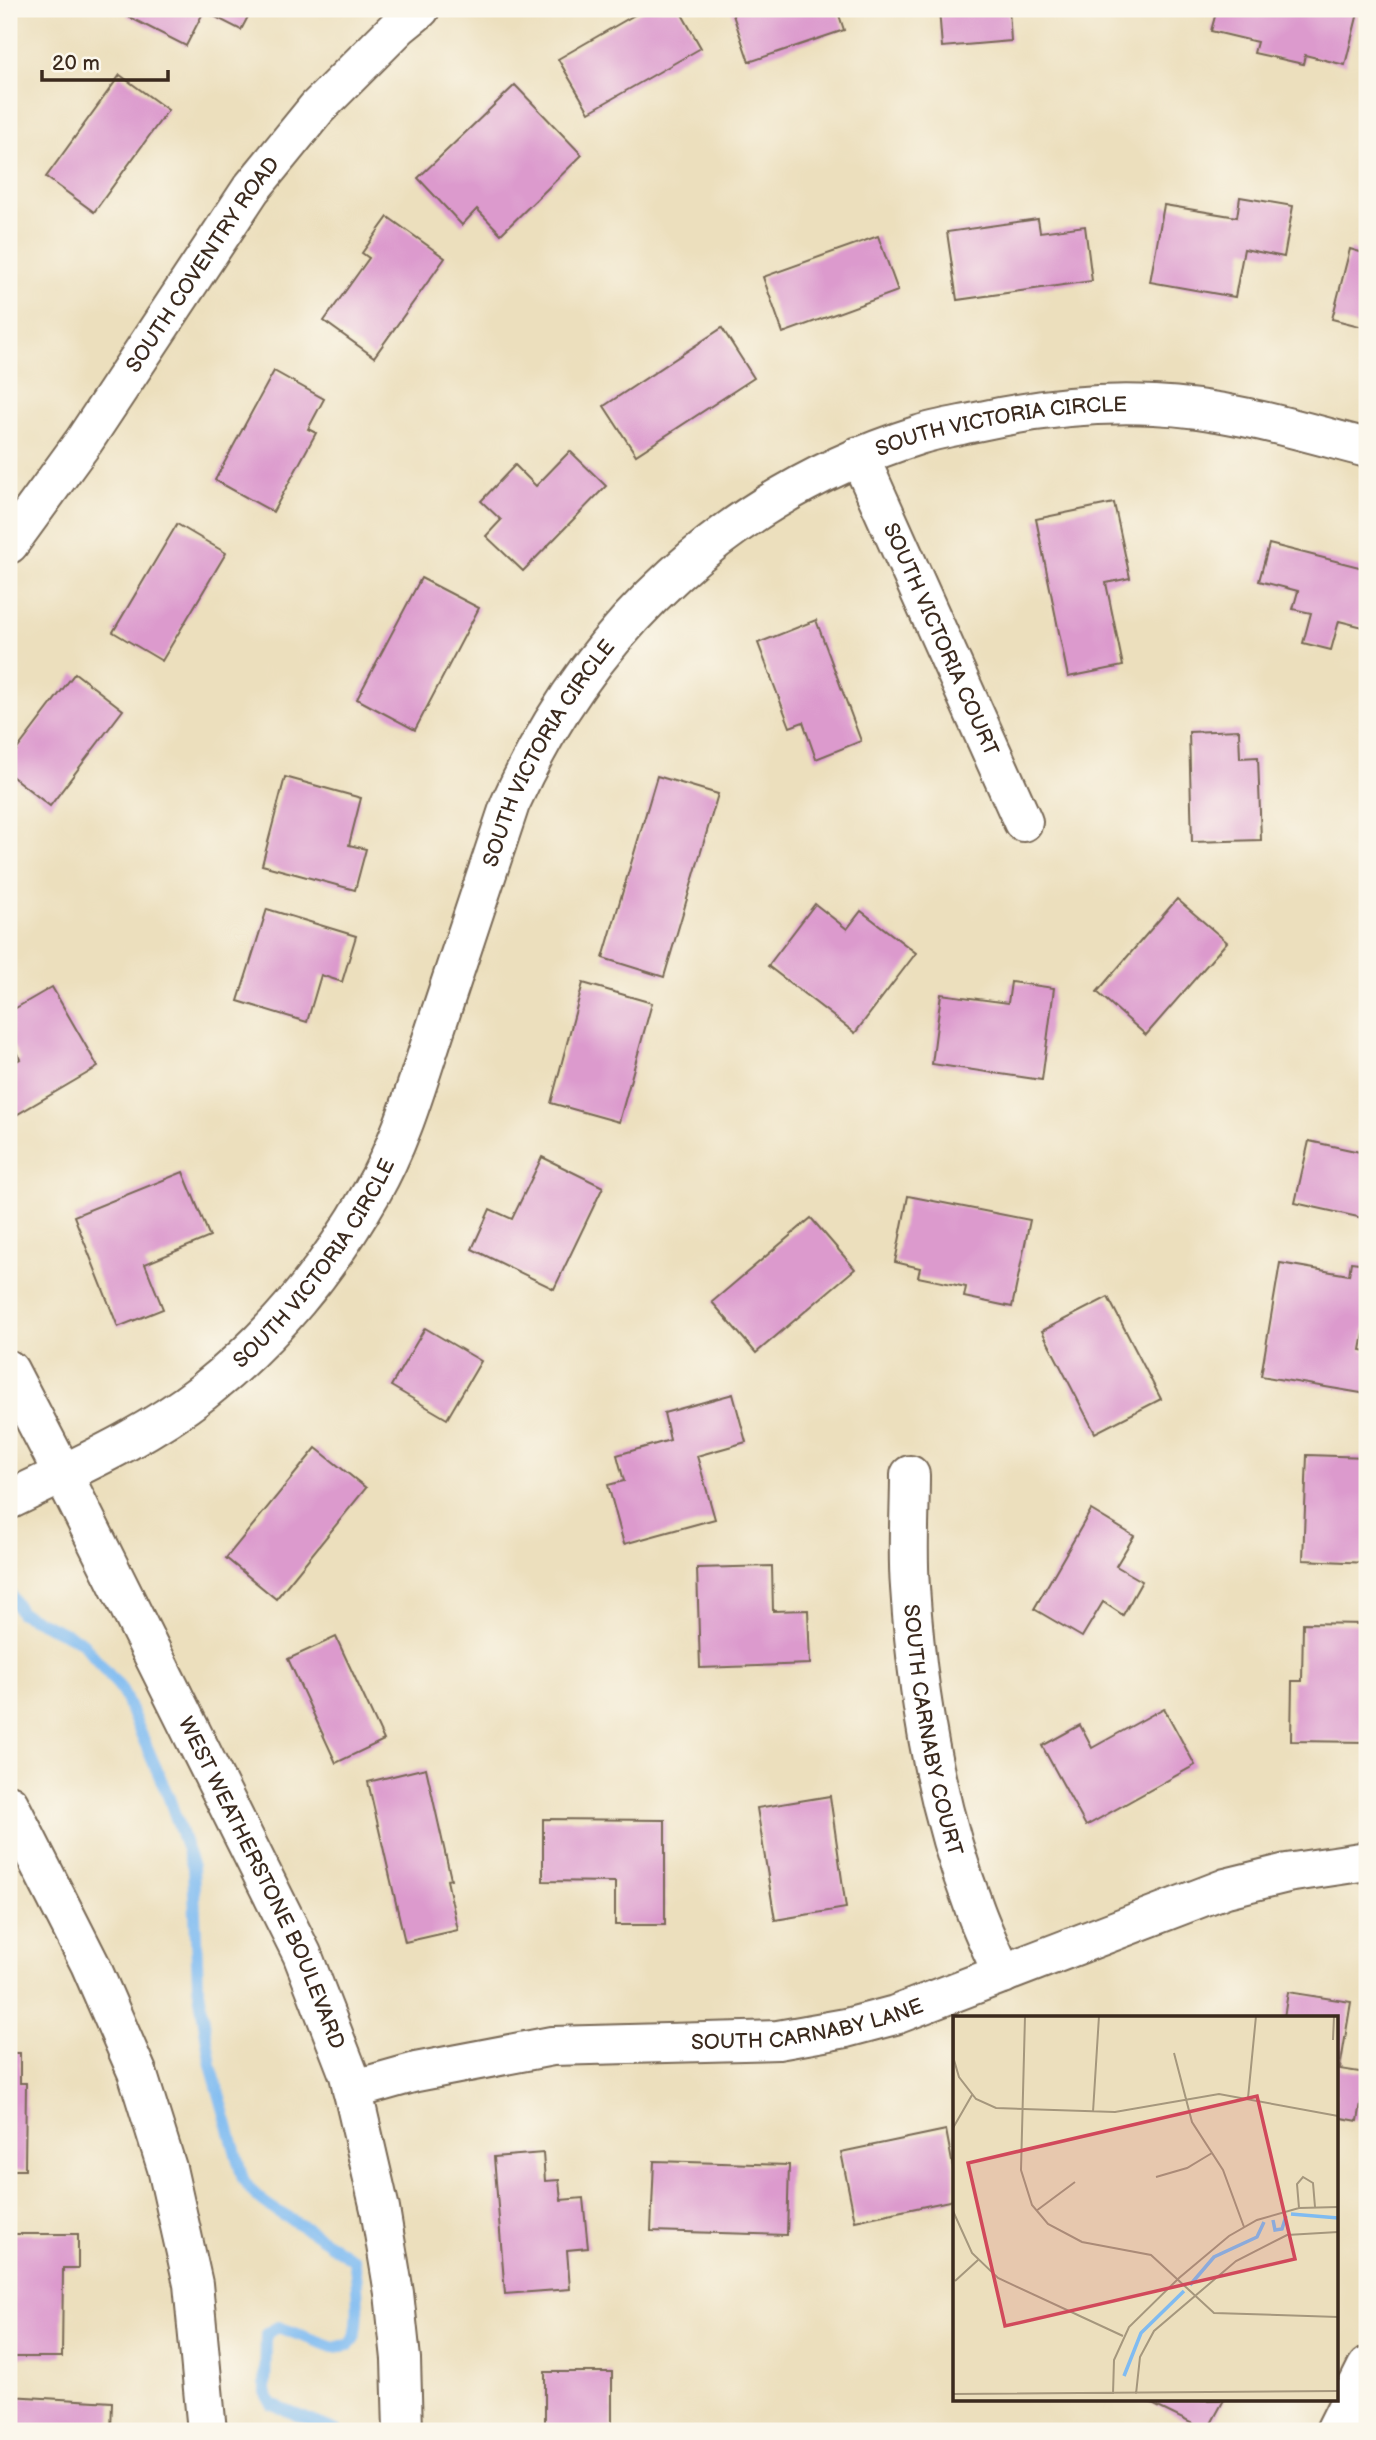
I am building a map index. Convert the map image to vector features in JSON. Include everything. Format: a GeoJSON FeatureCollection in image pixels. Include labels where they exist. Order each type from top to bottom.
{"type":"FeatureCollection","features":[{"type":"Feature","properties":{"kind":"street","name":"SOUTH COVENTRY ROAD"},"geometry":{"type":"LineString","coordinates":[[9,544],[84,441],[251,189],[317,108],[399,26],[420,9]]}},
{"type":"Feature","properties":{"kind":"street","name":"SOUTH VICTORIA CIRCLE"},"geometry":{"type":"LineString","coordinates":[[9,1500],[122,1444],[201,1394],[245,1356],[301,1300],[373,1191],[405,1120],[510,804],[525,771],[575,688],[635,612],[680,569],[734,526],[802,484],[859,456],[920,435],[1021,412],[1111,404],[1157,405],[1220,412],[1367,448]]}},
{"type":"Feature","properties":{"kind":"street","name":"SOUTH VICTORIA COURT"},"geometry":{"type":"LineString","coordinates":[[859,456],[1023,822]]}},
{"type":"Feature","properties":{"kind":"street","name":"WEST WEATHERSTONE BOULEVARD"},"geometry":{"type":"LineString","coordinates":[[9,1370],[302,1954],[349,2075],[380,2209],[394,2293],[401,2359],[403,2431]]}},
{"type":"Feature","properties":{"kind":"street","name":"SOUTH CARNABY COURT"},"geometry":{"type":"LineString","coordinates":[[910,1475],[909,1584],[915,1659],[928,1746],[956,1854],[975,1911],[1003,1974]]}},
{"type":"Feature","properties":{"kind":"street"},"geometry":{"type":"LineString","coordinates":[[9,1804],[90,1964],[137,2072],[167,2168],[193,2284],[207,2431]]}},
{"type":"Feature","properties":{"kind":"street","name":"SOUTH CARNABY LANE"},"geometry":{"type":"LineString","coordinates":[[352,2090],[416,2071],[552,2046],[778,2040],[846,2028],[895,2015],[1226,1888],[1287,1873],[1367,1861]]}},
{"type":"Feature","properties":{"kind":"street"},"geometry":{"type":"LineString","coordinates":[[1335,2431],[1367,2367]]}},
{"type":"Feature","properties":{"kind":"building"},"geometry":{"type":"Polygon","coordinates":[[[131,9],[252,9],[241,30],[204,11],[186,46],[127,16],[131,9]]]}},
{"type":"Feature","properties":{"kind":"building"},"geometry":{"type":"Polygon","coordinates":[[[645,9],[679,9],[701,48],[589,112],[558,59],[645,9]]]}},
{"type":"Feature","properties":{"kind":"building"},"geometry":{"type":"Polygon","coordinates":[[[731,9],[837,9],[844,30],[749,62],[731,9]]]}},
{"type":"Feature","properties":{"kind":"building"},"geometry":{"type":"Polygon","coordinates":[[[939,9],[1009,9],[1011,41],[942,47],[939,9]]]}},
{"type":"Feature","properties":{"kind":"building"},"geometry":{"type":"Polygon","coordinates":[[[1217,9],[1359,9],[1345,65],[1305,55],[1303,64],[1254,53],[1257,42],[1211,31],[1217,9]]]}},
{"type":"Feature","properties":{"kind":"building"},"geometry":{"type":"Polygon","coordinates":[[[120,75],[168,110],[94,212],[46,177],[120,75]]]}},
{"type":"Feature","properties":{"kind":"building"},"geometry":{"type":"Polygon","coordinates":[[[515,85],[582,155],[501,234],[477,209],[462,225],[418,178],[515,85]]]}},
{"type":"Feature","properties":{"kind":"building"},"geometry":{"type":"Polygon","coordinates":[[[1240,197],[1293,206],[1284,257],[1244,249],[1235,297],[1150,282],[1164,205],[1237,217],[1240,197]]]}},
{"type":"Feature","properties":{"kind":"building"},"geometry":{"type":"Polygon","coordinates":[[[388,217],[445,258],[374,357],[324,321],[369,258],[362,253],[388,217]]]}},
{"type":"Feature","properties":{"kind":"building"},"geometry":{"type":"Polygon","coordinates":[[[1038,219],[1040,232],[1085,226],[1092,281],[957,300],[947,232],[1038,219]]]}},
{"type":"Feature","properties":{"kind":"building"},"geometry":{"type":"Polygon","coordinates":[[[878,236],[898,291],[783,333],[763,277],[878,236]]]}},
{"type":"Feature","properties":{"kind":"building"},"geometry":{"type":"Polygon","coordinates":[[[1350,249],[1367,254],[1367,328],[1332,319],[1350,249]]]}},
{"type":"Feature","properties":{"kind":"building"},"geometry":{"type":"Polygon","coordinates":[[[722,328],[754,378],[636,455],[604,406],[722,328]]]}},
{"type":"Feature","properties":{"kind":"building"},"geometry":{"type":"Polygon","coordinates":[[[274,371],[324,399],[308,429],[316,433],[273,512],[215,480],[274,371]]]}},
{"type":"Feature","properties":{"kind":"building"},"geometry":{"type":"Polygon","coordinates":[[[570,451],[606,486],[523,571],[486,536],[501,520],[481,501],[515,465],[536,486],[570,451]]]}},
{"type":"Feature","properties":{"kind":"building"},"geometry":{"type":"Polygon","coordinates":[[[1114,503],[1130,578],[1106,583],[1123,666],[1068,677],[1036,519],[1114,503]]]}},
{"type":"Feature","properties":{"kind":"building"},"geometry":{"type":"Polygon","coordinates":[[[177,524],[226,553],[162,661],[113,632],[177,524]]]}},
{"type":"Feature","properties":{"kind":"building"},"geometry":{"type":"Polygon","coordinates":[[[1269,544],[1367,569],[1367,628],[1339,621],[1331,650],[1303,643],[1311,613],[1293,609],[1298,591],[1259,581],[1269,544]]]}},
{"type":"Feature","properties":{"kind":"building"},"geometry":{"type":"Polygon","coordinates":[[[421,578],[479,608],[415,730],[357,699],[421,578]]]}},
{"type":"Feature","properties":{"kind":"building"},"geometry":{"type":"Polygon","coordinates":[[[816,620],[861,741],[816,759],[803,722],[790,727],[758,643],[816,620]]]}},
{"type":"Feature","properties":{"kind":"building"},"geometry":{"type":"Polygon","coordinates":[[[75,673],[123,710],[50,806],[9,774],[9,760],[75,673]]]}},
{"type":"Feature","properties":{"kind":"building"},"geometry":{"type":"Polygon","coordinates":[[[1239,730],[1240,758],[1258,757],[1261,840],[1192,842],[1189,732],[1239,730]]]}},
{"type":"Feature","properties":{"kind":"building"},"geometry":{"type":"Polygon","coordinates":[[[657,776],[718,794],[664,977],[603,958],[657,776]]]}},
{"type":"Feature","properties":{"kind":"building"},"geometry":{"type":"Polygon","coordinates":[[[285,777],[361,798],[349,845],[366,849],[355,890],[262,865],[285,777]]]}},
{"type":"Feature","properties":{"kind":"building"},"geometry":{"type":"Polygon","coordinates":[[[1177,899],[1227,942],[1146,1035],[1097,992],[1177,899]]]}},
{"type":"Feature","properties":{"kind":"building"},"geometry":{"type":"Polygon","coordinates":[[[815,904],[847,929],[861,911],[916,953],[855,1033],[768,966],[815,904]]]}},
{"type":"Feature","properties":{"kind":"building"},"geometry":{"type":"Polygon","coordinates":[[[267,909],[356,936],[342,982],[321,975],[307,1022],[238,1001],[267,909]]]}},
{"type":"Feature","properties":{"kind":"building"},"geometry":{"type":"Polygon","coordinates":[[[1011,982],[1054,988],[1042,1080],[932,1064],[941,994],[1008,1003],[1011,982]]]}},
{"type":"Feature","properties":{"kind":"building"},"geometry":{"type":"Polygon","coordinates":[[[583,983],[652,1003],[619,1122],[551,1103],[583,983]]]}},
{"type":"Feature","properties":{"kind":"building"},"geometry":{"type":"Polygon","coordinates":[[[52,987],[98,1067],[11,1118],[9,1065],[20,1059],[9,1039],[9,1012],[52,987]]]}},
{"type":"Feature","properties":{"kind":"building"},"geometry":{"type":"Polygon","coordinates":[[[1367,1015],[1367,1033],[1362,1031],[1367,1015]]]}},
{"type":"Feature","properties":{"kind":"building"},"geometry":{"type":"Polygon","coordinates":[[[1366,1122],[1367,1219],[1295,1203],[1309,1141],[1360,1152],[1366,1122]]]}},
{"type":"Feature","properties":{"kind":"building"},"geometry":{"type":"Polygon","coordinates":[[[542,1157],[603,1187],[554,1289],[472,1249],[490,1209],[512,1219],[542,1157]]]}},
{"type":"Feature","properties":{"kind":"building"},"geometry":{"type":"Polygon","coordinates":[[[183,1172],[210,1237],[145,1264],[163,1309],[118,1327],[74,1216],[183,1172]]]}},
{"type":"Feature","properties":{"kind":"building"},"geometry":{"type":"Polygon","coordinates":[[[908,1196],[1030,1220],[1012,1307],[964,1297],[966,1287],[918,1277],[920,1268],[895,1262],[908,1196]]]}},
{"type":"Feature","properties":{"kind":"building"},"geometry":{"type":"Polygon","coordinates":[[[811,1218],[855,1269],[756,1353],[712,1302],[811,1218]]]}},
{"type":"Feature","properties":{"kind":"building"},"geometry":{"type":"Polygon","coordinates":[[[1351,1262],[1367,1264],[1367,1328],[1361,1350],[1367,1351],[1367,1394],[1261,1376],[1280,1263],[1349,1275],[1351,1262]]]}},
{"type":"Feature","properties":{"kind":"building"},"geometry":{"type":"Polygon","coordinates":[[[1108,1297],[1161,1399],[1095,1433],[1042,1331],[1108,1297]]]}},
{"type":"Feature","properties":{"kind":"building"},"geometry":{"type":"Polygon","coordinates":[[[425,1328],[481,1361],[447,1419],[391,1386],[425,1328]]]}},
{"type":"Feature","properties":{"kind":"building"},"geometry":{"type":"Polygon","coordinates":[[[733,1394],[746,1442],[697,1456],[715,1519],[624,1544],[608,1485],[624,1481],[617,1455],[670,1440],[664,1413],[733,1394]]]}},
{"type":"Feature","properties":{"kind":"building"},"geometry":{"type":"Polygon","coordinates":[[[316,1448],[366,1488],[276,1599],[226,1558],[316,1448]]]}},
{"type":"Feature","properties":{"kind":"building"},"geometry":{"type":"Polygon","coordinates":[[[1307,1455],[1367,1457],[1367,1563],[1303,1560],[1307,1455]]]}},
{"type":"Feature","properties":{"kind":"building"},"geometry":{"type":"Polygon","coordinates":[[[1091,1510],[1134,1536],[1116,1566],[1142,1581],[1123,1615],[1103,1602],[1082,1637],[1034,1609],[1091,1510]]]}},
{"type":"Feature","properties":{"kind":"building"},"geometry":{"type":"Polygon","coordinates":[[[772,1566],[773,1611],[808,1610],[810,1664],[700,1668],[697,1568],[772,1566]]]}},
{"type":"Feature","properties":{"kind":"building"},"geometry":{"type":"Polygon","coordinates":[[[1303,1623],[1367,1624],[1367,1742],[1291,1741],[1292,1681],[1302,1681],[1303,1623]]]}},
{"type":"Feature","properties":{"kind":"building"},"geometry":{"type":"Polygon","coordinates":[[[336,1637],[384,1740],[336,1763],[288,1659],[336,1637]]]}},
{"type":"Feature","properties":{"kind":"building"},"geometry":{"type":"Polygon","coordinates":[[[1164,1708],[1195,1765],[1086,1826],[1042,1746],[1080,1725],[1092,1748],[1164,1708]]]}},
{"type":"Feature","properties":{"kind":"building"},"geometry":{"type":"Polygon","coordinates":[[[426,1768],[451,1879],[447,1880],[458,1930],[405,1942],[368,1782],[426,1768]]]}},
{"type":"Feature","properties":{"kind":"building"},"geometry":{"type":"Polygon","coordinates":[[[830,1796],[846,1908],[775,1920],[757,1808],[830,1796]]]}},
{"type":"Feature","properties":{"kind":"building"},"geometry":{"type":"Polygon","coordinates":[[[543,1819],[665,1820],[665,1925],[615,1925],[615,1882],[543,1881],[543,1819]]]}},
{"type":"Feature","properties":{"kind":"building"},"geometry":{"type":"Polygon","coordinates":[[[1288,1992],[1351,2002],[1340,2069],[1366,2073],[1358,2121],[1338,2117],[1338,2016],[1284,2016],[1288,1992]]]}},
{"type":"Feature","properties":{"kind":"building"},"geometry":{"type":"Polygon","coordinates":[[[9,2053],[20,2053],[20,2083],[26,2083],[25,2170],[9,2170],[9,2053]]]}},
{"type":"Feature","properties":{"kind":"building"},"geometry":{"type":"Polygon","coordinates":[[[946,2130],[953,2167],[953,2200],[855,2221],[841,2152],[946,2130]]]}},
{"type":"Feature","properties":{"kind":"building"},"geometry":{"type":"Polygon","coordinates":[[[543,2153],[545,2181],[559,2180],[561,2200],[583,2198],[588,2248],[567,2250],[570,2289],[505,2294],[494,2157],[543,2153]]]}},
{"type":"Feature","properties":{"kind":"building"},"geometry":{"type":"Polygon","coordinates":[[[654,2161],[789,2165],[787,2235],[651,2231],[654,2161]]]}},
{"type":"Feature","properties":{"kind":"building"},"geometry":{"type":"Polygon","coordinates":[[[9,2234],[78,2234],[78,2268],[63,2268],[62,2357],[9,2357],[9,2234]]]}},
{"type":"Feature","properties":{"kind":"building"},"geometry":{"type":"Polygon","coordinates":[[[545,2372],[612,2372],[612,2431],[545,2431],[545,2372]]]}},
{"type":"Feature","properties":{"kind":"building"},"geometry":{"type":"Polygon","coordinates":[[[9,2396],[112,2402],[111,2431],[9,2431],[9,2396]]]}},
{"type":"Feature","properties":{"kind":"building"},"geometry":{"type":"Polygon","coordinates":[[[1148,2402],[1223,2402],[1207,2431],[1148,2402]]]}},
{"type":"Feature","properties":{"kind":"waterway"},"geometry":{"type":"LineString","coordinates":[[9,1592],[21,1613],[81,1641],[122,1690],[169,1798],[193,1867],[198,1985],[211,2065],[243,2179],[263,2202],[354,2260],[357,2328],[349,2345],[333,2347],[278,2327],[266,2334],[265,2392],[272,2405],[337,2431]]}}]}
